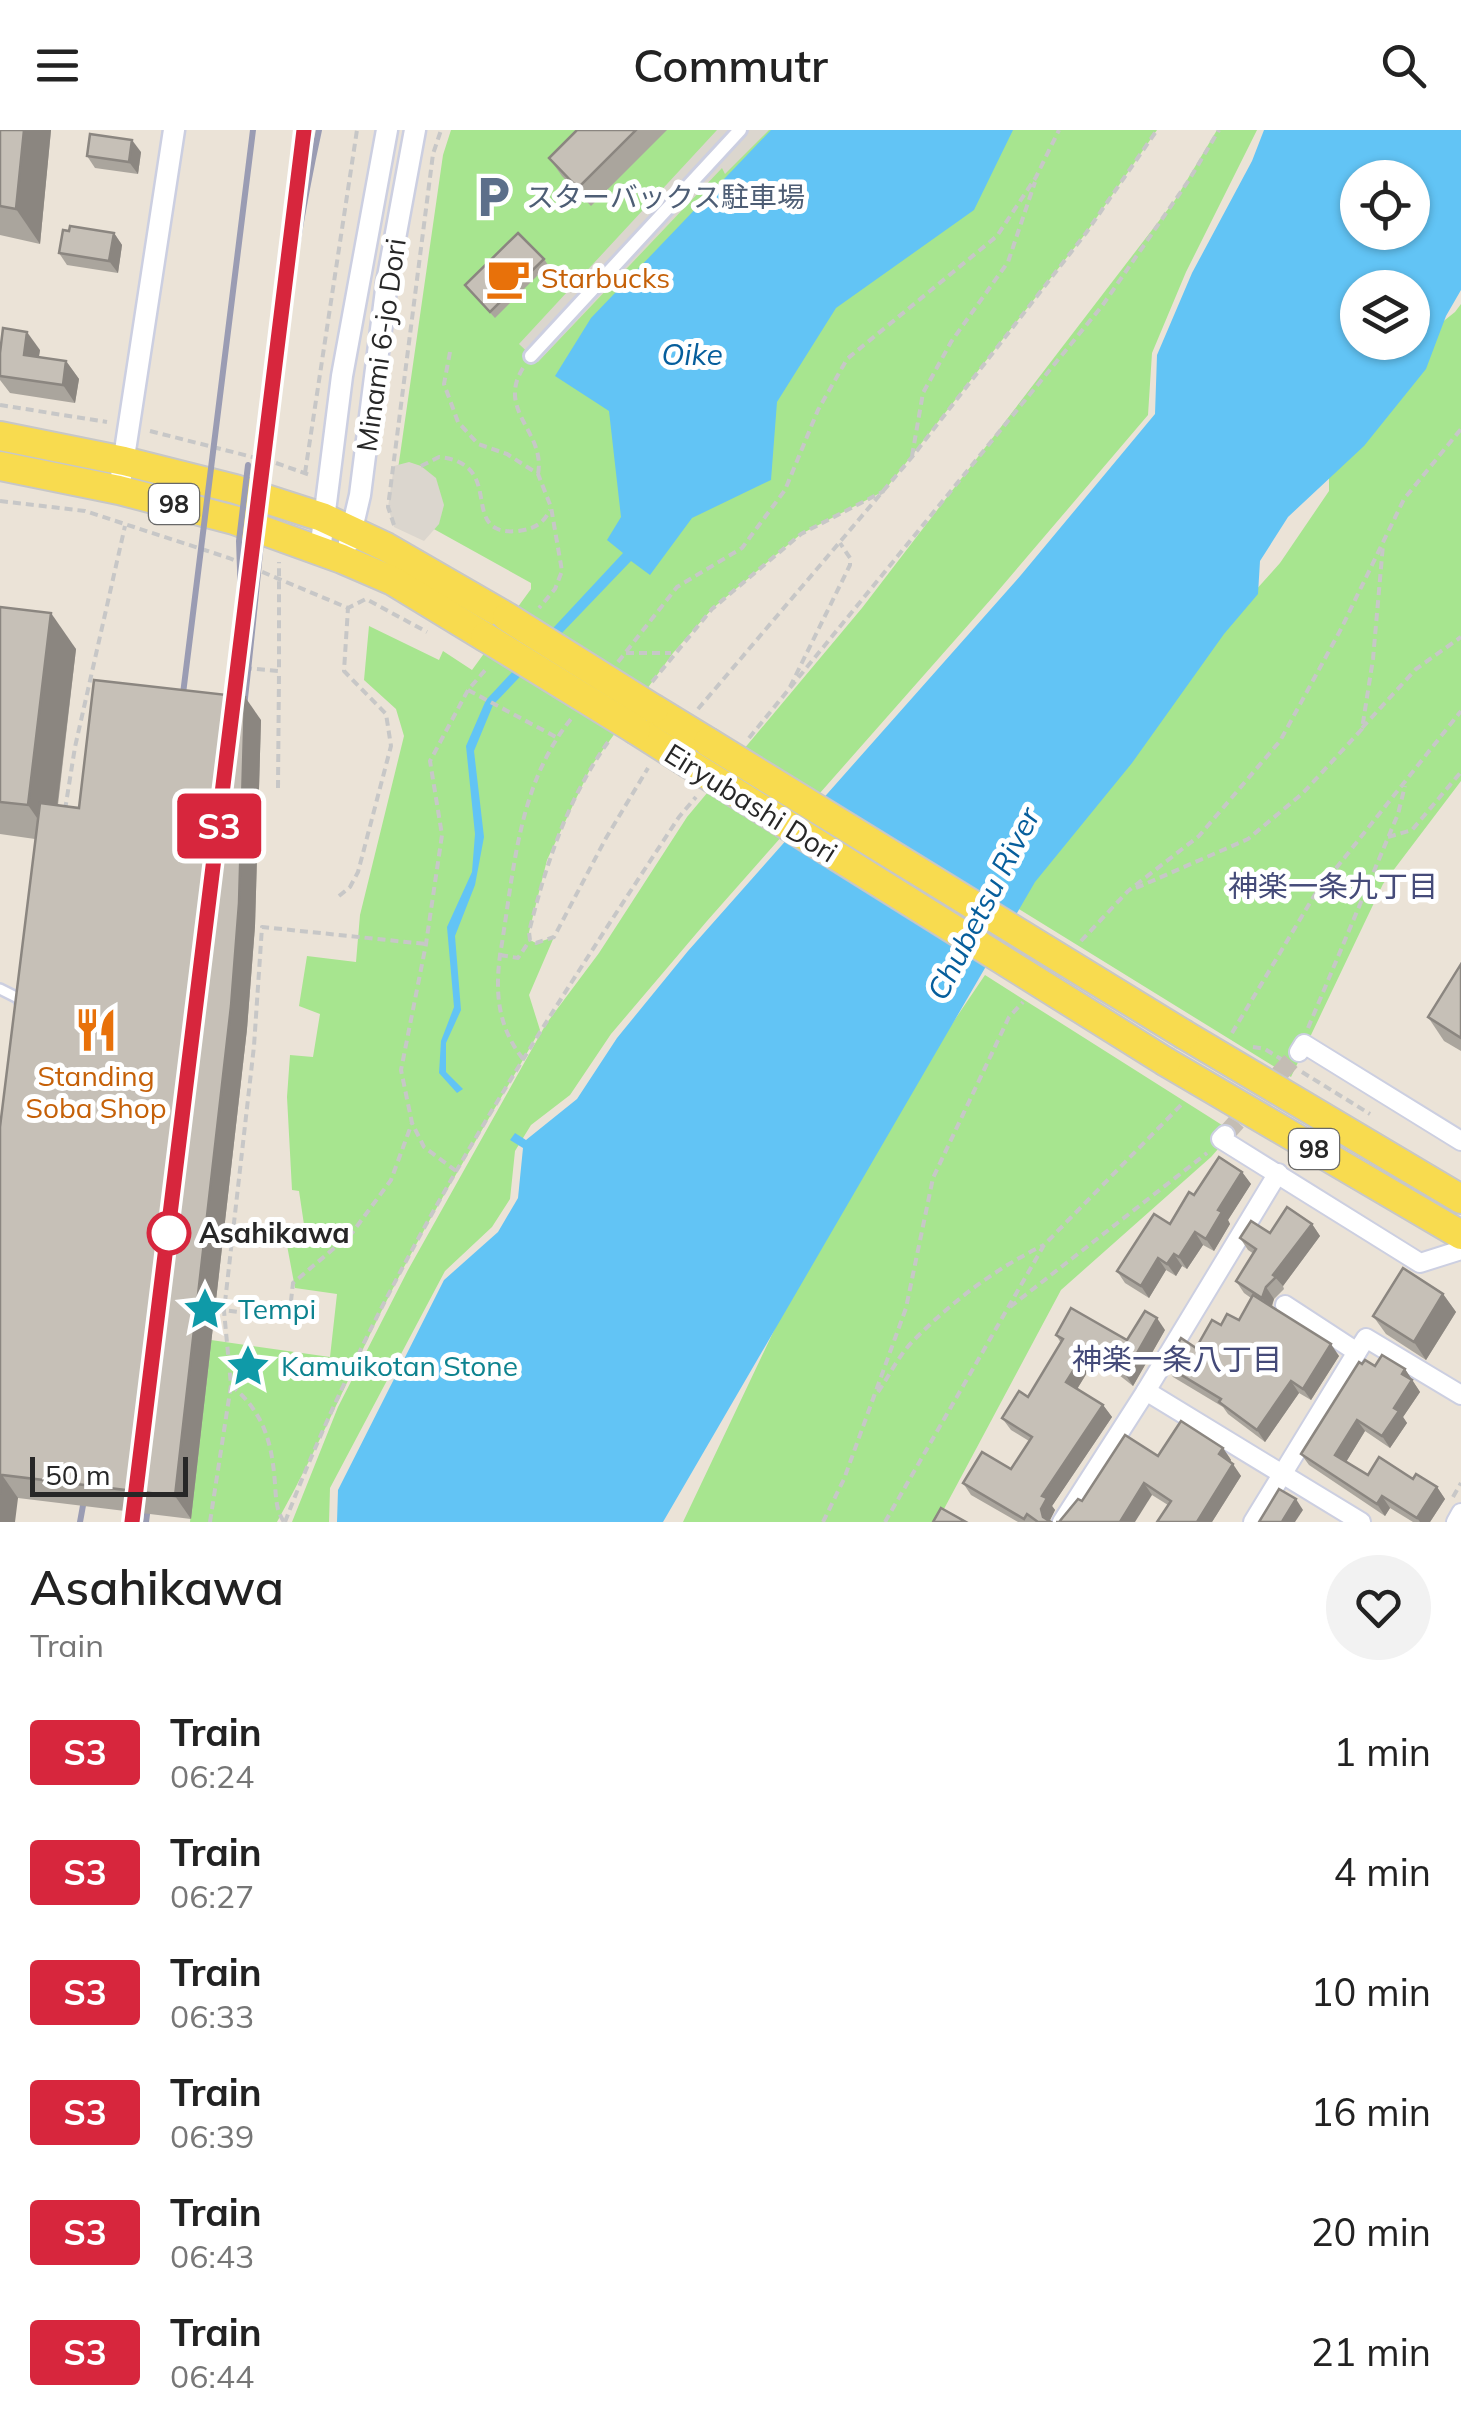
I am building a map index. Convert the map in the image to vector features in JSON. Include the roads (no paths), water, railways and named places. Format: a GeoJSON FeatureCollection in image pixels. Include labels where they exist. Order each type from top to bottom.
{"type":"FeatureCollection","features":[{"type":"Feature","properties":{"kind":"main road","name":"Eiryubashi Dori"},"geometry":{"type":"LineString","coordinates":[[0,436],[235,489],[322,517],[386,546],[518,618],[696,735],[1185,1035],[1461,1198]]}},
{"type":"Feature","properties":{"kind":"main road","name":"Eiryubashi Dori"},"geometry":{"type":"LineString","coordinates":[[0,466],[119,490],[234,520],[393,581],[489,649],[636,730],[1166,1062],[1461,1235]]}},
{"type":"Feature","properties":{"kind":"street"},"geometry":{"type":"LineString","coordinates":[[119,490],[174,130]]}},
{"type":"Feature","properties":{"kind":"street","name":"Minami 6-jo Dori"},"geometry":{"type":"LineString","coordinates":[[332,555],[322,517],[342,376],[387,130]]}},
{"type":"Feature","properties":{"kind":"street","name":"Minami 6-jo Dori"},"geometry":{"type":"LineString","coordinates":[[332,555],[353,532],[388,282],[416,130]]}},
{"type":"Feature","properties":{"kind":"street"},"geometry":{"type":"LineString","coordinates":[[531,356],[740,130]]}},
{"type":"Feature","properties":{"kind":"street"},"geometry":{"type":"LineString","coordinates":[[1301,1048],[1461,1141]]}},
{"type":"Feature","properties":{"kind":"street"},"geometry":{"type":"LineString","coordinates":[[1223,1137],[1420,1263],[1461,1250]]}},
{"type":"Feature","properties":{"kind":"street"},"geometry":{"type":"LineString","coordinates":[[1062,1522],[1278,1173]]}},
{"type":"Feature","properties":{"kind":"street"},"geometry":{"type":"LineString","coordinates":[[1286,1305],[1357,1352]]}},
{"type":"Feature","properties":{"kind":"street"},"geometry":{"type":"LineString","coordinates":[[1253,1522],[1366,1338],[1461,1396]]}},
{"type":"Feature","properties":{"kind":"street"},"geometry":{"type":"LineString","coordinates":[[1146,1390],[1361,1522]]}},
{"type":"Feature","properties":{"kind":"street"},"geometry":{"type":"LineString","coordinates":[[1456,1522],[1461,1513]]}},
{"type":"Feature","properties":{"kind":"lane"},"geometry":{"type":"LineString","coordinates":[[0,989],[18,998],[24,1010]]}},
{"type":"Feature","properties":{"kind":"water","name":"Oike"},"geometry":{"type":"Polygon","coordinates":[[[771,130],[1013,130],[974,210],[836,308],[777,402],[771,480],[692,518],[650,575],[631,561],[493,705],[474,751],[484,837],[475,885],[455,936],[461,1010],[446,1043],[446,1072],[463,1089],[457,1093],[439,1073],[441,1041],[454,1007],[447,927],[472,872],[475,834],[466,746],[486,700],[623,553],[607,540],[621,517],[609,411],[555,376],[591,318],[771,130]]]}},
{"type":"Feature","properties":{"kind":"water","name":"Chubetsu River"},"geometry":{"type":"Polygon","coordinates":[[[1264,130],[1461,130],[1461,290],[1430,358],[1430,270],[1340,270],[1340,360],[1429,360],[1426,369],[1364,446],[1288,517],[1260,561],[1258,594],[1224,634],[1132,763],[1035,882],[663,1522],[337,1522],[338,1490],[444,1280],[498,1232],[518,1198],[523,1148],[510,1140],[515,1133],[526,1140],[577,1099],[617,1038],[688,951],[1021,575],[1155,414],[1157,355],[1192,273],[1252,161],[1264,130]]]}},
{"type":"Feature","properties":{"kind":"tunnel"},"geometry":{"type":"LineString","coordinates":[[1225,1135],[1299,1052]]}},
{"type":"Feature","properties":{"kind":"railway"},"geometry":{"type":"LineString","coordinates":[[180,718],[253,130]]}},
{"type":"Feature","properties":{"kind":"railway"},"geometry":{"type":"LineString","coordinates":[[242,725],[282,351],[319,130]]}},
{"type":"Feature","properties":{"kind":"railway"},"geometry":{"type":"LineString","coordinates":[[242,626],[239,541],[248,465]]}},
{"type":"Feature","properties":{"kind":"railway"},"geometry":{"type":"LineString","coordinates":[[80,1522],[88,1478]]}},
{"type":"Feature","properties":{"kind":"railway"},"geometry":{"type":"LineString","coordinates":[[146,1522],[151,1484]]}},
{"type":"Feature","properties":{"kind":"train","name":"S3"},"geometry":{"type":"LineString","coordinates":[[132,1522],[304,130]]}},
{"type":"Feature","properties":{"kind":"place","name":"スターバックス駐車場"},"geometry":{"type":"Point","coordinates":[493,197]}},
{"type":"Feature","properties":{"kind":"place","name":"Starbucks"},"geometry":{"type":"Point","coordinates":[508,278]}},
{"type":"Feature","properties":{"kind":"place","name":"Standing Soba Shop"},"geometry":{"type":"Point","coordinates":[96,1030]}},
{"type":"Feature","properties":{"kind":"place","name":"Asahikawa"},"geometry":{"type":"Point","coordinates":[169,1233]}},
{"type":"Feature","properties":{"kind":"place","name":"Tempi"},"geometry":{"type":"Point","coordinates":[205,1309]}},
{"type":"Feature","properties":{"kind":"place","name":"Kamuikotan Stone"},"geometry":{"type":"Point","coordinates":[248,1366]}},
{"type":"Feature","properties":{"kind":"district","name":"神楽一条九丁目"},"geometry":{"type":"Point","coordinates":[1333,887]}},
{"type":"Feature","properties":{"kind":"district","name":"神楽一条八丁目"},"geometry":{"type":"Point","coordinates":[1177,1360]}}]}
